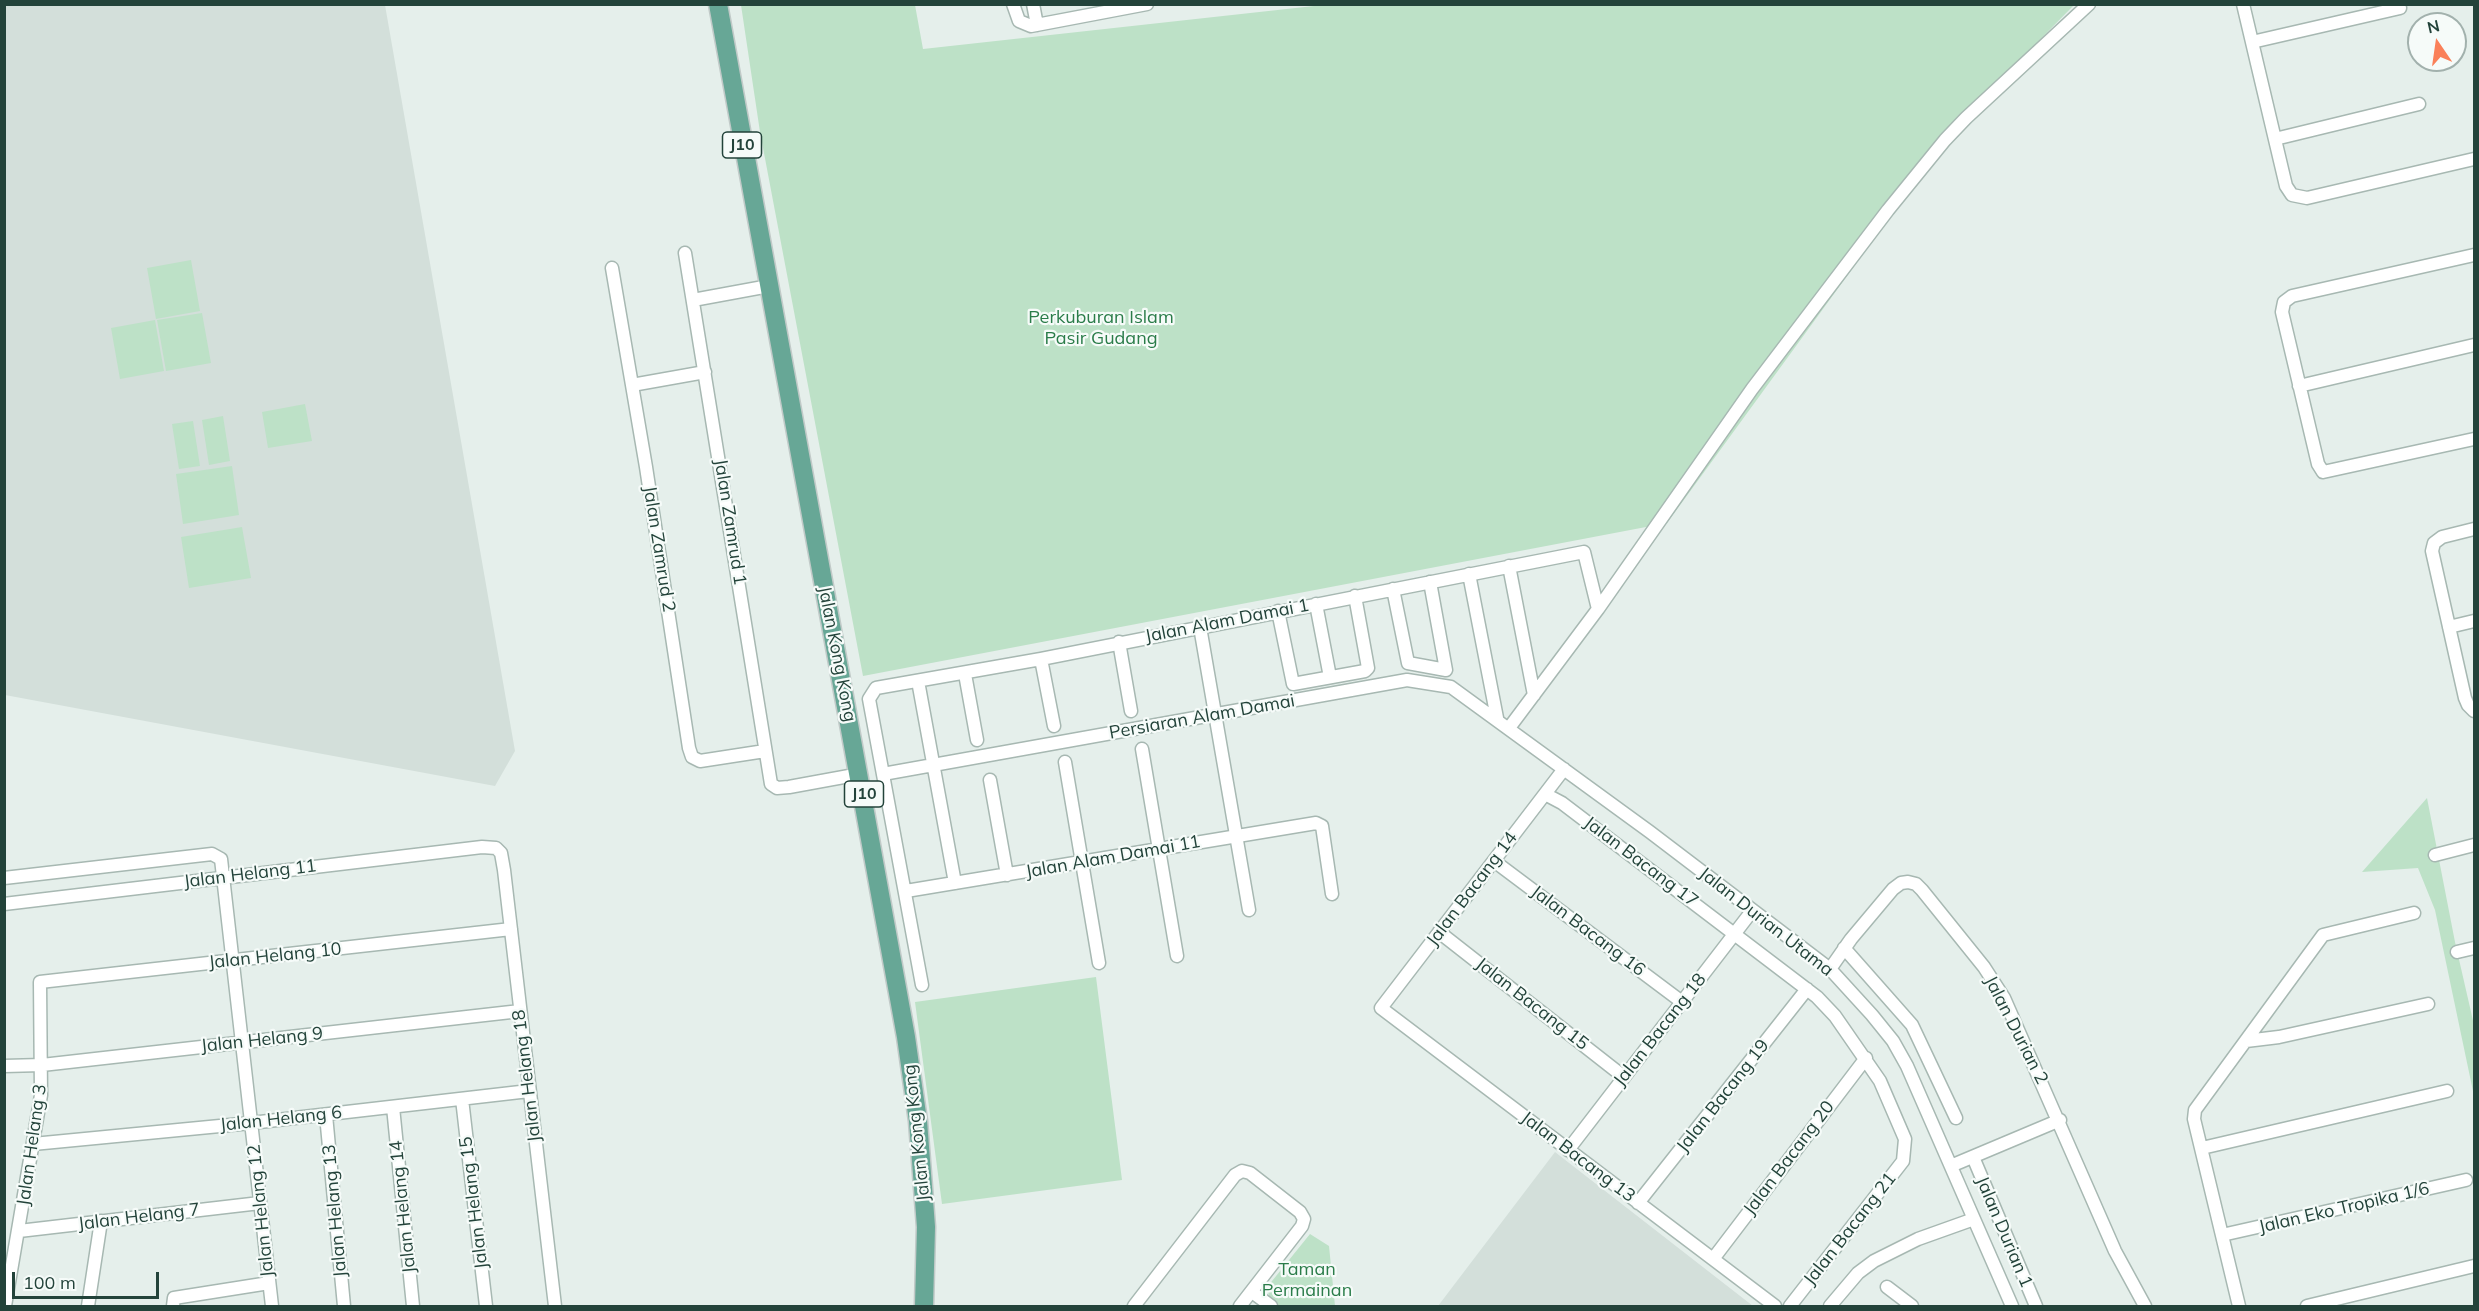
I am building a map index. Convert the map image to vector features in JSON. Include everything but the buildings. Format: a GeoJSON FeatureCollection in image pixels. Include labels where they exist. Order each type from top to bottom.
{"type":"FeatureCollection","features":[{"type":"Feature","properties":{"kind":"main road","name":"Jalan Kong Kong"},"geometry":{"type":"LineString","coordinates":[[718,4],[860,774],[918,1121],[926,1227],[924,1306]]}},
{"type":"Feature","properties":{"kind":"street"},"geometry":{"type":"LineString","coordinates":[[1013,4],[1019,21],[1037,25],[1147,4]]}},
{"type":"Feature","properties":{"kind":"street"},"geometry":{"type":"LineString","coordinates":[[1033,4],[1037,25]]}},
{"type":"Feature","properties":{"kind":"street"},"geometry":{"type":"LineString","coordinates":[[1509,728],[1598,609],[1752,389],[1945,140],[2089,4]]}},
{"type":"Feature","properties":{"kind":"street"},"geometry":{"type":"LineString","coordinates":[[2243,4],[2286,186],[2296,198],[2307,198],[2475,159]]}},
{"type":"Feature","properties":{"kind":"street"},"geometry":{"type":"LineString","coordinates":[[2252,42],[2400,8]]}},
{"type":"Feature","properties":{"kind":"street"},"geometry":{"type":"LineString","coordinates":[[2275,140],[2419,104]]}},
{"type":"Feature","properties":{"kind":"street","name":"Jalan Zamrud 1"},"geometry":{"type":"LineString","coordinates":[[685,253],[771,784],[777,788],[860,774]]}},
{"type":"Feature","properties":{"kind":"street"},"geometry":{"type":"LineString","coordinates":[[2475,255],[2292,297],[2284,302],[2282,312],[2318,464],[2323,472],[2475,439]]}},
{"type":"Feature","properties":{"kind":"street","name":"Jalan Zamrud 2"},"geometry":{"type":"LineString","coordinates":[[612,268],[689,748],[692,757],[700,761],[765,751]]}},
{"type":"Feature","properties":{"kind":"street"},"geometry":{"type":"LineString","coordinates":[[693,300],[769,286]]}},
{"type":"Feature","properties":{"kind":"street"},"geometry":{"type":"LineString","coordinates":[[2299,386],[2475,345]]}},
{"type":"Feature","properties":{"kind":"street"},"geometry":{"type":"LineString","coordinates":[[632,385],[705,372]]}},
{"type":"Feature","properties":{"kind":"street"},"geometry":{"type":"LineString","coordinates":[[2475,530],[2442,537],[2433,547],[2465,698],[2468,705],[2475,711]]}},
{"type":"Feature","properties":{"kind":"street","name":"Jalan Alam Damai 1"},"geometry":{"type":"LineString","coordinates":[[883,774],[869,699],[876,688],[965,674],[1584,552],[1598,609]]}},
{"type":"Feature","properties":{"kind":"street"},"geometry":{"type":"LineString","coordinates":[[1509,566],[1534,695]]}},
{"type":"Feature","properties":{"kind":"street"},"geometry":{"type":"LineString","coordinates":[[1469,574],[1497,718]]}},
{"type":"Feature","properties":{"kind":"street"},"geometry":{"type":"LineString","coordinates":[[1393,589],[1408,663],[1446,670],[1430,582]]}},
{"type":"Feature","properties":{"kind":"street"},"geometry":{"type":"LineString","coordinates":[[1278,611],[1293,684],[1365,671],[1368,668],[1355,596]]}},
{"type":"Feature","properties":{"kind":"street"},"geometry":{"type":"LineString","coordinates":[[1316,604],[1330,677]]}},
{"type":"Feature","properties":{"kind":"street"},"geometry":{"type":"LineString","coordinates":[[2450,627],[2475,621]]}},
{"type":"Feature","properties":{"kind":"street"},"geometry":{"type":"LineString","coordinates":[[1200,627],[1250,910]]}},
{"type":"Feature","properties":{"kind":"street"},"geometry":{"type":"LineString","coordinates":[[1119,642],[1131,711]]}},
{"type":"Feature","properties":{"kind":"street"},"geometry":{"type":"LineString","coordinates":[[1041,659],[1054,726]]}},
{"type":"Feature","properties":{"kind":"street"},"geometry":{"type":"LineString","coordinates":[[965,674],[977,740]]}},
{"type":"Feature","properties":{"kind":"street","name":"Persiaran Alam Damai"},"geometry":{"type":"LineString","coordinates":[[883,774],[1407,680],[1451,687],[1509,728]]}},
{"type":"Feature","properties":{"kind":"street"},"geometry":{"type":"LineString","coordinates":[[918,681],[955,883]]}},
{"type":"Feature","properties":{"kind":"street","name":"Jalan Durian Utama"},"geometry":{"type":"LineString","coordinates":[[1509,728],[1830,969],[1893,1041],[1953,1166],[2012,1306]]}},
{"type":"Feature","properties":{"kind":"street"},"geometry":{"type":"LineString","coordinates":[[1142,749],[1177,956]]}},
{"type":"Feature","properties":{"kind":"street"},"geometry":{"type":"LineString","coordinates":[[1065,762],[1098,963]]}},
{"type":"Feature","properties":{"kind":"street","name":"Jalan Bacang 14"},"geometry":{"type":"LineString","coordinates":[[1381,1008],[1564,769]]}},
{"type":"Feature","properties":{"kind":"street"},"geometry":{"type":"LineString","coordinates":[[883,774],[922,985]]}},
{"type":"Feature","properties":{"kind":"street"},"geometry":{"type":"LineString","coordinates":[[990,780],[1007,875]]}},
{"type":"Feature","properties":{"kind":"street","name":"Jalan Bacang 17"},"geometry":{"type":"LineString","coordinates":[[1545,794],[1562,803],[1735,933],[1807,989],[1835,1016],[1880,1081],[1902,1128],[1905,1150]]}},
{"type":"Feature","properties":{"kind":"street","name":"Jalan Alam Damai 11"},"geometry":{"type":"LineString","coordinates":[[906,891],[1319,824],[1322,826],[1332,894]]}},
{"type":"Feature","properties":{"kind":"street"},"geometry":{"type":"LineString","coordinates":[[2434,855],[2475,845]]}},
{"type":"Feature","properties":{"kind":"street","name":"Jalan Helang 11"},"geometry":{"type":"LineString","coordinates":[[4,904],[223,871],[482,847],[496,848]]}},
{"type":"Feature","properties":{"kind":"street","name":"Jalan Helang 18"},"geometry":{"type":"LineString","coordinates":[[496,848],[502,857],[555,1306]]}},
{"type":"Feature","properties":{"kind":"street"},"geometry":{"type":"LineString","coordinates":[[4,878],[212,854],[218,856],[223,871]]}},
{"type":"Feature","properties":{"kind":"street","name":"Jalan Bacang 16"},"geometry":{"type":"LineString","coordinates":[[1494,861],[1682,1002]]}},
{"type":"Feature","properties":{"kind":"street","name":"Jalan Helang 12"},"geometry":{"type":"LineString","coordinates":[[223,871],[272,1306]]}},
{"type":"Feature","properties":{"kind":"street","name":"Jalan Durian 2"},"geometry":{"type":"LineString","coordinates":[[1830,969],[1844,948],[1893,889],[1901,883],[1916,884],[1996,983],[2060,1120],[2115,1251],[2145,1306]]}},
{"type":"Feature","properties":{"kind":"street","name":"Jalan Bacang 18"},"geometry":{"type":"LineString","coordinates":[[1568,1150],[1752,911]]}},
{"type":"Feature","properties":{"kind":"street"},"geometry":{"type":"LineString","coordinates":[[2238,1306],[2193,1116],[2195,1110],[2325,933],[2414,913]]}},
{"type":"Feature","properties":{"kind":"street","name":"Jalan Helang 10"},"geometry":{"type":"LineString","coordinates":[[40,982],[510,929]]}},
{"type":"Feature","properties":{"kind":"street","name":"Jalan Bacang 15"},"geometry":{"type":"LineString","coordinates":[[1439,932],[1624,1077]]}},
{"type":"Feature","properties":{"kind":"street"},"geometry":{"type":"LineString","coordinates":[[1844,948],[1912,1025],[1956,1118]]}},
{"type":"Feature","properties":{"kind":"street"},"geometry":{"type":"LineString","coordinates":[[2457,952],[2475,948]]}},
{"type":"Feature","properties":{"kind":"street","name":"Jalan Helang 3"},"geometry":{"type":"LineString","coordinates":[[5,1306],[41,1095],[40,982]]}},
{"type":"Feature","properties":{"kind":"street","name":"Jalan Bacang 19"},"geometry":{"type":"LineString","coordinates":[[1638,1203],[1807,989]]}},
{"type":"Feature","properties":{"kind":"street"},"geometry":{"type":"LineString","coordinates":[[2246,1041],[2278,1037],[2428,1004]]}},
{"type":"Feature","properties":{"kind":"street","name":"Jalan Bacang 13"},"geometry":{"type":"LineString","coordinates":[[1381,1008],[1775,1306]]}},
{"type":"Feature","properties":{"kind":"street","name":"Jalan Helang 9"},"geometry":{"type":"LineString","coordinates":[[4,1066],[42,1065],[520,1011]]}},
{"type":"Feature","properties":{"kind":"street","name":"Jalan Bacang 20"},"geometry":{"type":"LineString","coordinates":[[1713,1259],[1866,1058]]}},
{"type":"Feature","properties":{"kind":"street","name":"Jalan Helang 6"},"geometry":{"type":"LineString","coordinates":[[33,1144],[326,1115],[529,1091]]}},
{"type":"Feature","properties":{"kind":"street"},"geometry":{"type":"LineString","coordinates":[[2202,1148],[2447,1092]]}},
{"type":"Feature","properties":{"kind":"street","name":"Jalan Helang 15"},"geometry":{"type":"LineString","coordinates":[[462,1099],[486,1306]]}},
{"type":"Feature","properties":{"kind":"street","name":"Jalan Helang 14"},"geometry":{"type":"LineString","coordinates":[[393,1107],[413,1306]]}},
{"type":"Feature","properties":{"kind":"street","name":"Jalan Helang 13"},"geometry":{"type":"LineString","coordinates":[[326,1115],[344,1306]]}},
{"type":"Feature","properties":{"kind":"street"},"geometry":{"type":"LineString","coordinates":[[1953,1166],[2060,1120]]}},
{"type":"Feature","properties":{"kind":"street","name":"Jalan Bacang 21"},"geometry":{"type":"LineString","coordinates":[[1790,1306],[1903,1161],[1905,1150]]}},
{"type":"Feature","properties":{"kind":"street","name":"Jalan Durian 1"},"geometry":{"type":"LineString","coordinates":[[1973,1157],[2036,1306]]}},
{"type":"Feature","properties":{"kind":"street"},"geometry":{"type":"LineString","coordinates":[[1134,1306],[1238,1173],[1250,1173],[1303,1215],[1304,1223],[1240,1306]]}},
{"type":"Feature","properties":{"kind":"street","name":"Jalan Eko Tropika 1/6"},"geometry":{"type":"LineString","coordinates":[[2222,1235],[2466,1180]]}},
{"type":"Feature","properties":{"kind":"street","name":"Jalan Helang 7"},"geometry":{"type":"LineString","coordinates":[[19,1231],[260,1203]]}},
{"type":"Feature","properties":{"kind":"street"},"geometry":{"type":"LineString","coordinates":[[1830,1306],[1858,1273],[1874,1261],[1918,1239],[1974,1219]]}},
{"type":"Feature","properties":{"kind":"street"},"geometry":{"type":"LineString","coordinates":[[88,1306],[101,1221]]}},
{"type":"Feature","properties":{"kind":"street"},"geometry":{"type":"LineString","coordinates":[[2307,1306],[2475,1266]]}},
{"type":"Feature","properties":{"kind":"street"},"geometry":{"type":"LineString","coordinates":[[173,1306],[174,1298],[269,1283]]}},
{"type":"Feature","properties":{"kind":"street"},"geometry":{"type":"LineString","coordinates":[[1887,1287],[1912,1306]]}},
{"type":"Feature","properties":{"kind":"street"},"geometry":{"type":"LineString","coordinates":[[1252,1292],[1270,1306]]}},
{"type":"Feature","properties":{"kind":"shaded area"},"geometry":{"type":"Polygon","coordinates":[[[4,5],[385,5],[515,751],[495,786],[5,695],[4,5]]]}},
{"type":"Feature","properties":{"kind":"shaded area"},"geometry":{"type":"Polygon","coordinates":[[[1555,1152],[1753,1306],[1438,1306],[1555,1152]]]}},
{"type":"Feature","properties":{"kind":"green space","name":"Perkuburan Islam Pasir Gudang"},"geometry":{"type":"Polygon","coordinates":[[[1332,4],[2074,5],[1960,121],[1667,523],[863,676],[760,132],[741,5],[915,5],[923,49],[1332,4]]]}},
{"type":"Feature","properties":{"kind":"green space"},"geometry":{"type":"Polygon","coordinates":[[[191,260],[200,311],[156,319],[147,268],[191,260]]]}},
{"type":"Feature","properties":{"kind":"green space"},"geometry":{"type":"Polygon","coordinates":[[[202,313],[211,363],[166,371],[157,320],[202,313]]]}},
{"type":"Feature","properties":{"kind":"green space"},"geometry":{"type":"Polygon","coordinates":[[[155,320],[164,371],[120,379],[111,328],[155,320]]]}},
{"type":"Feature","properties":{"kind":"green space"},"geometry":{"type":"Polygon","coordinates":[[[305,404],[312,441],[268,448],[262,412],[305,404]]]}},
{"type":"Feature","properties":{"kind":"green space"},"geometry":{"type":"Polygon","coordinates":[[[223,416],[230,461],[209,465],[202,420],[223,416]]]}},
{"type":"Feature","properties":{"kind":"green space"},"geometry":{"type":"Polygon","coordinates":[[[193,421],[200,466],[179,469],[172,424],[193,421]]]}},
{"type":"Feature","properties":{"kind":"green space"},"geometry":{"type":"Polygon","coordinates":[[[232,466],[239,515],[183,524],[176,474],[232,466]]]}},
{"type":"Feature","properties":{"kind":"green space"},"geometry":{"type":"Polygon","coordinates":[[[242,527],[251,578],[189,588],[181,537],[242,527]]]}},
{"type":"Feature","properties":{"kind":"green space"},"geometry":{"type":"Polygon","coordinates":[[[2427,798],[2474,1025],[2474,1096],[2435,910],[2418,868],[2362,872],[2427,798]]]}},
{"type":"Feature","properties":{"kind":"green space"},"geometry":{"type":"Polygon","coordinates":[[[1096,977],[1122,1180],[942,1204],[915,1002],[1096,977]]]}},
{"type":"Feature","properties":{"kind":"green space","name":"Taman Permainan"},"geometry":{"type":"Polygon","coordinates":[[[1310,1234],[1329,1246],[1335,1306],[1277,1306],[1269,1301],[1268,1286],[1310,1234]]]}}]}
